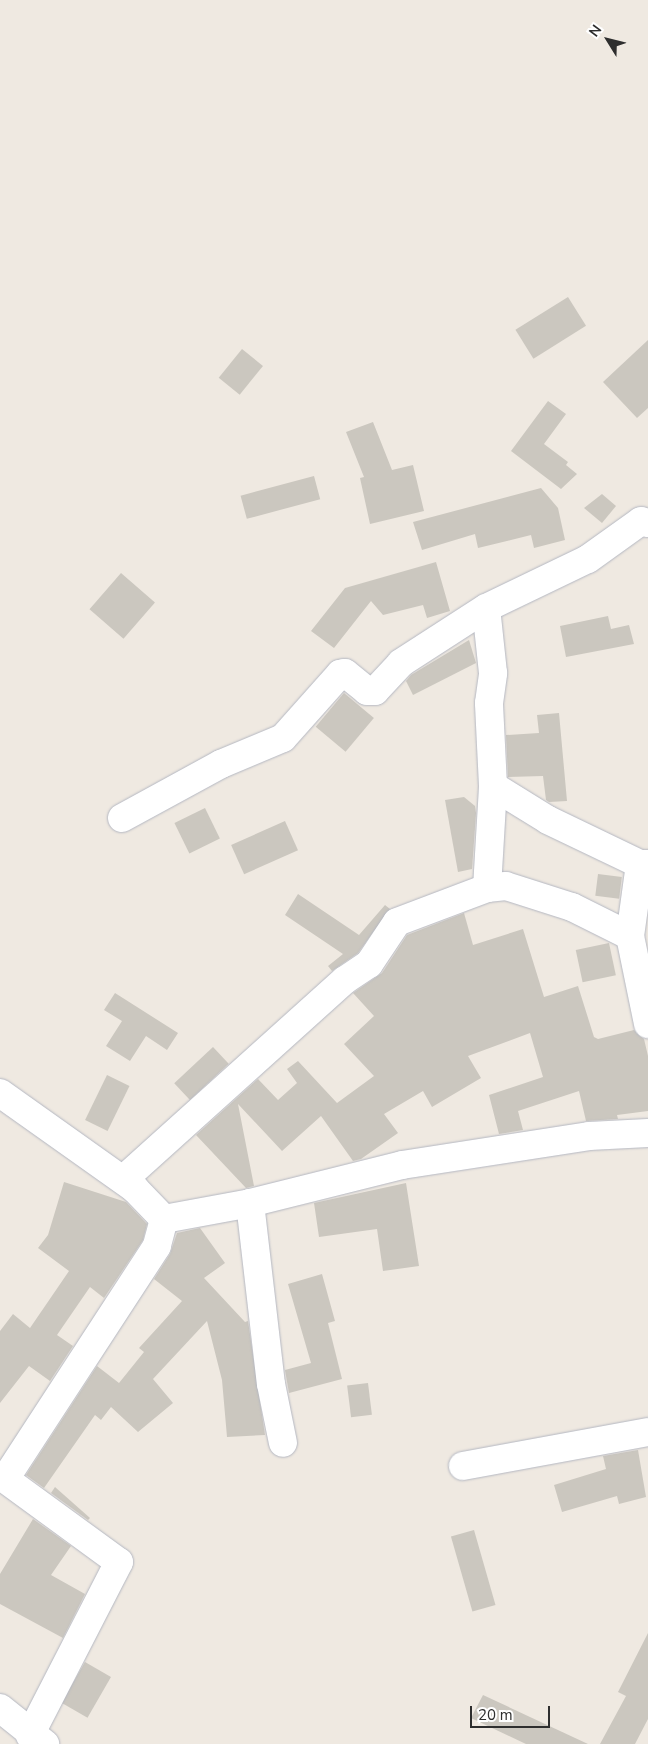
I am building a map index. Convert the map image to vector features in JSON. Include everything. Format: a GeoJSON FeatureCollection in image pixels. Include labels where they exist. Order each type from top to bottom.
{"type":"FeatureCollection","features":[{"type":"Feature","properties":{"kind":"street"},"geometry":{"type":"LineString","coordinates":[[122,818],[221,764],[283,738],[340,674],[345,673],[367,691],[374,691],[401,663],[486,608],[588,559],[641,521],[648,523]]}},
{"type":"Feature","properties":{"kind":"street"},"geometry":{"type":"LineString","coordinates":[[486,608],[493,673],[489,703],[493,786],[487,888]]}},
{"type":"Feature","properties":{"kind":"street"},"geometry":{"type":"LineString","coordinates":[[493,786],[548,820],[644,864],[630,936],[648,1024]]}},
{"type":"Feature","properties":{"kind":"street"},"geometry":{"type":"LineString","coordinates":[[164,1219],[125,1178],[344,980],[369,964],[397,922],[487,888],[506,886],[572,907],[630,936]]}},
{"type":"Feature","properties":{"kind":"street"},"geometry":{"type":"LineString","coordinates":[[0,1093],[135,1189]]}},
{"type":"Feature","properties":{"kind":"street"},"geometry":{"type":"LineString","coordinates":[[164,1219],[250,1203],[402,1166],[589,1136],[648,1133]]}},
{"type":"Feature","properties":{"kind":"street"},"geometry":{"type":"LineString","coordinates":[[250,1203],[271,1384],[283,1443]]}},
{"type":"Feature","properties":{"kind":"street"},"geometry":{"type":"LineString","coordinates":[[0,1708],[38,1739],[119,1562],[5,1479],[157,1246],[164,1219]]}},
{"type":"Feature","properties":{"kind":"street"},"geometry":{"type":"LineString","coordinates":[[463,1466],[648,1432]]}},
{"type":"Feature","properties":{"kind":"building"},"geometry":{"type":"Polygon","coordinates":[[[568,297],[586,326],[533,359],[515,330],[568,297]]]}},
{"type":"Feature","properties":{"kind":"building"},"geometry":{"type":"Polygon","coordinates":[[[648,340],[648,408],[637,418],[603,382],[648,340]]]}},
{"type":"Feature","properties":{"kind":"building"},"geometry":{"type":"Polygon","coordinates":[[[242,349],[263,366],[240,395],[219,378],[242,349]]]}},
{"type":"Feature","properties":{"kind":"building"},"geometry":{"type":"Polygon","coordinates":[[[548,401],[566,414],[544,444],[568,462],[566,465],[577,474],[561,489],[511,451],[548,401]]]}},
{"type":"Feature","properties":{"kind":"building"},"geometry":{"type":"Polygon","coordinates":[[[373,422],[392,470],[413,465],[424,511],[370,524],[360,478],[364,477],[346,432],[373,422]]]}},
{"type":"Feature","properties":{"kind":"building"},"geometry":{"type":"Polygon","coordinates":[[[314,476],[320,499],[247,519],[241,496],[314,476]]]}},
{"type":"Feature","properties":{"kind":"building"},"geometry":{"type":"Polygon","coordinates":[[[541,488],[558,508],[565,540],[534,548],[531,535],[478,548],[475,534],[422,550],[413,522],[541,488]]]}},
{"type":"Feature","properties":{"kind":"building"},"geometry":{"type":"Polygon","coordinates":[[[602,494],[616,506],[602,523],[584,508],[602,494]]]}},
{"type":"Feature","properties":{"kind":"building"},"geometry":{"type":"Polygon","coordinates":[[[436,562],[450,611],[427,618],[423,605],[383,615],[371,601],[334,648],[311,631],[345,588],[436,562]]]}},
{"type":"Feature","properties":{"kind":"building"},"geometry":{"type":"Polygon","coordinates":[[[121,573],[155,603],[123,639],[90,609],[121,573]]]}},
{"type":"Feature","properties":{"kind":"building"},"geometry":{"type":"Polygon","coordinates":[[[608,616],[611,629],[629,625],[634,644],[566,657],[560,626],[608,616]]]}},
{"type":"Feature","properties":{"kind":"building"},"geometry":{"type":"Polygon","coordinates":[[[469,640],[476,663],[413,695],[406,681],[411,675],[469,640]]]}},
{"type":"Feature","properties":{"kind":"building"},"geometry":{"type":"Polygon","coordinates":[[[344,693],[374,718],[346,752],[316,727],[344,693]]]}},
{"type":"Feature","properties":{"kind":"building"},"geometry":{"type":"Polygon","coordinates":[[[559,713],[567,801],[549,802],[546,800],[543,776],[508,777],[506,735],[539,733],[537,715],[559,713]]]}},
{"type":"Feature","properties":{"kind":"building"},"geometry":{"type":"Polygon","coordinates":[[[464,797],[475,806],[476,813],[472,869],[458,872],[445,800],[464,797]]]}},
{"type":"Feature","properties":{"kind":"building"},"geometry":{"type":"Polygon","coordinates":[[[205,808],[220,839],[189,853],[174,823],[205,808]]]}},
{"type":"Feature","properties":{"kind":"building"},"geometry":{"type":"Polygon","coordinates":[[[285,821],[298,850],[244,874],[231,845],[285,821]]]}},
{"type":"Feature","properties":{"kind":"building"},"geometry":{"type":"Polygon","coordinates":[[[598,874],[622,877],[619,899],[595,896],[598,874]]]}},
{"type":"Feature","properties":{"kind":"building"},"geometry":{"type":"Polygon","coordinates":[[[298,894],[359,935],[385,905],[390,909],[358,953],[332,971],[328,966],[343,954],[285,915],[298,894]]]}},
{"type":"Feature","properties":{"kind":"building"},"geometry":{"type":"Polygon","coordinates":[[[464,913],[473,945],[523,929],[544,997],[578,986],[594,1037],[598,1039],[634,1030],[644,1039],[648,1056],[648,1111],[617,1115],[618,1119],[586,1121],[579,1091],[518,1111],[523,1130],[499,1134],[489,1095],[543,1077],[530,1033],[468,1056],[481,1078],[432,1107],[423,1091],[384,1114],[398,1133],[361,1159],[353,1161],[321,1116],[282,1151],[238,1104],[254,1186],[246,1188],[196,1135],[258,1079],[278,1100],[297,1083],[287,1069],[298,1061],[337,1103],[374,1076],[344,1044],[374,1016],[353,993],[382,973],[407,935],[464,913]]]}},
{"type":"Feature","properties":{"kind":"building"},"geometry":{"type":"Polygon","coordinates":[[[609,943],[616,975],[583,982],[576,950],[609,943]]]}},
{"type":"Feature","properties":{"kind":"building"},"geometry":{"type":"Polygon","coordinates":[[[115,993],[178,1033],[167,1050],[146,1036],[130,1061],[106,1046],[122,1021],[104,1010],[115,993]]]}},
{"type":"Feature","properties":{"kind":"building"},"geometry":{"type":"Polygon","coordinates":[[[213,1047],[229,1064],[190,1100],[174,1083],[213,1047]]]}},
{"type":"Feature","properties":{"kind":"building"},"geometry":{"type":"Polygon","coordinates":[[[107,1075],[129,1086],[108,1131],[85,1120],[107,1075]]]}},
{"type":"Feature","properties":{"kind":"building"},"geometry":{"type":"Polygon","coordinates":[[[64,1182],[126,1202],[147,1224],[143,1240],[104,1298],[90,1287],[57,1335],[73,1346],[50,1381],[29,1366],[0,1403],[0,1331],[13,1314],[30,1328],[69,1271],[38,1248],[48,1235],[64,1182]]]}},
{"type":"Feature","properties":{"kind":"building"},"geometry":{"type":"Polygon","coordinates":[[[406,1183],[419,1266],[383,1271],[377,1229],[319,1237],[314,1203],[406,1183]]]}},
{"type":"Feature","properties":{"kind":"building"},"geometry":{"type":"Polygon","coordinates":[[[200,1228],[225,1263],[204,1278],[245,1322],[248,1321],[265,1435],[227,1437],[222,1380],[207,1321],[153,1379],[173,1403],[138,1432],[111,1407],[101,1420],[95,1415],[44,1488],[26,1475],[97,1366],[119,1383],[144,1352],[139,1348],[182,1301],[154,1279],[170,1254],[177,1233],[200,1228]]]}},
{"type":"Feature","properties":{"kind":"building"},"geometry":{"type":"Polygon","coordinates":[[[322,1274],[335,1321],[328,1323],[342,1379],[289,1393],[285,1370],[311,1363],[288,1284],[322,1274]]]}},
{"type":"Feature","properties":{"kind":"building"},"geometry":{"type":"Polygon","coordinates":[[[368,1383],[372,1415],[351,1417],[347,1386],[368,1383]]]}},
{"type":"Feature","properties":{"kind":"building"},"geometry":{"type":"Polygon","coordinates":[[[638,1450],[646,1497],[619,1504],[617,1496],[562,1512],[554,1485],[606,1469],[603,1456],[638,1450]]]}},
{"type":"Feature","properties":{"kind":"building"},"geometry":{"type":"Polygon","coordinates":[[[55,1487],[90,1518],[88,1520],[51,1493],[55,1487]]]}},
{"type":"Feature","properties":{"kind":"building"},"geometry":{"type":"Polygon","coordinates":[[[33,1519],[71,1546],[51,1575],[85,1594],[63,1638],[0,1604],[0,1574],[33,1519]]]}},
{"type":"Feature","properties":{"kind":"building"},"geometry":{"type":"Polygon","coordinates":[[[474,1530],[495,1605],[472,1612],[451,1537],[474,1530]]]}},
{"type":"Feature","properties":{"kind":"building"},"geometry":{"type":"Polygon","coordinates":[[[648,1633],[648,1719],[635,1744],[600,1744],[626,1696],[618,1692],[648,1633]]]}},
{"type":"Feature","properties":{"kind":"building"},"geometry":{"type":"Polygon","coordinates":[[[85,1662],[111,1677],[87,1718],[62,1703],[85,1662]]]}},
{"type":"Feature","properties":{"kind":"building"},"geometry":{"type":"Polygon","coordinates":[[[483,1695],[588,1744],[526,1744],[471,1718],[483,1695]]]}}]}
